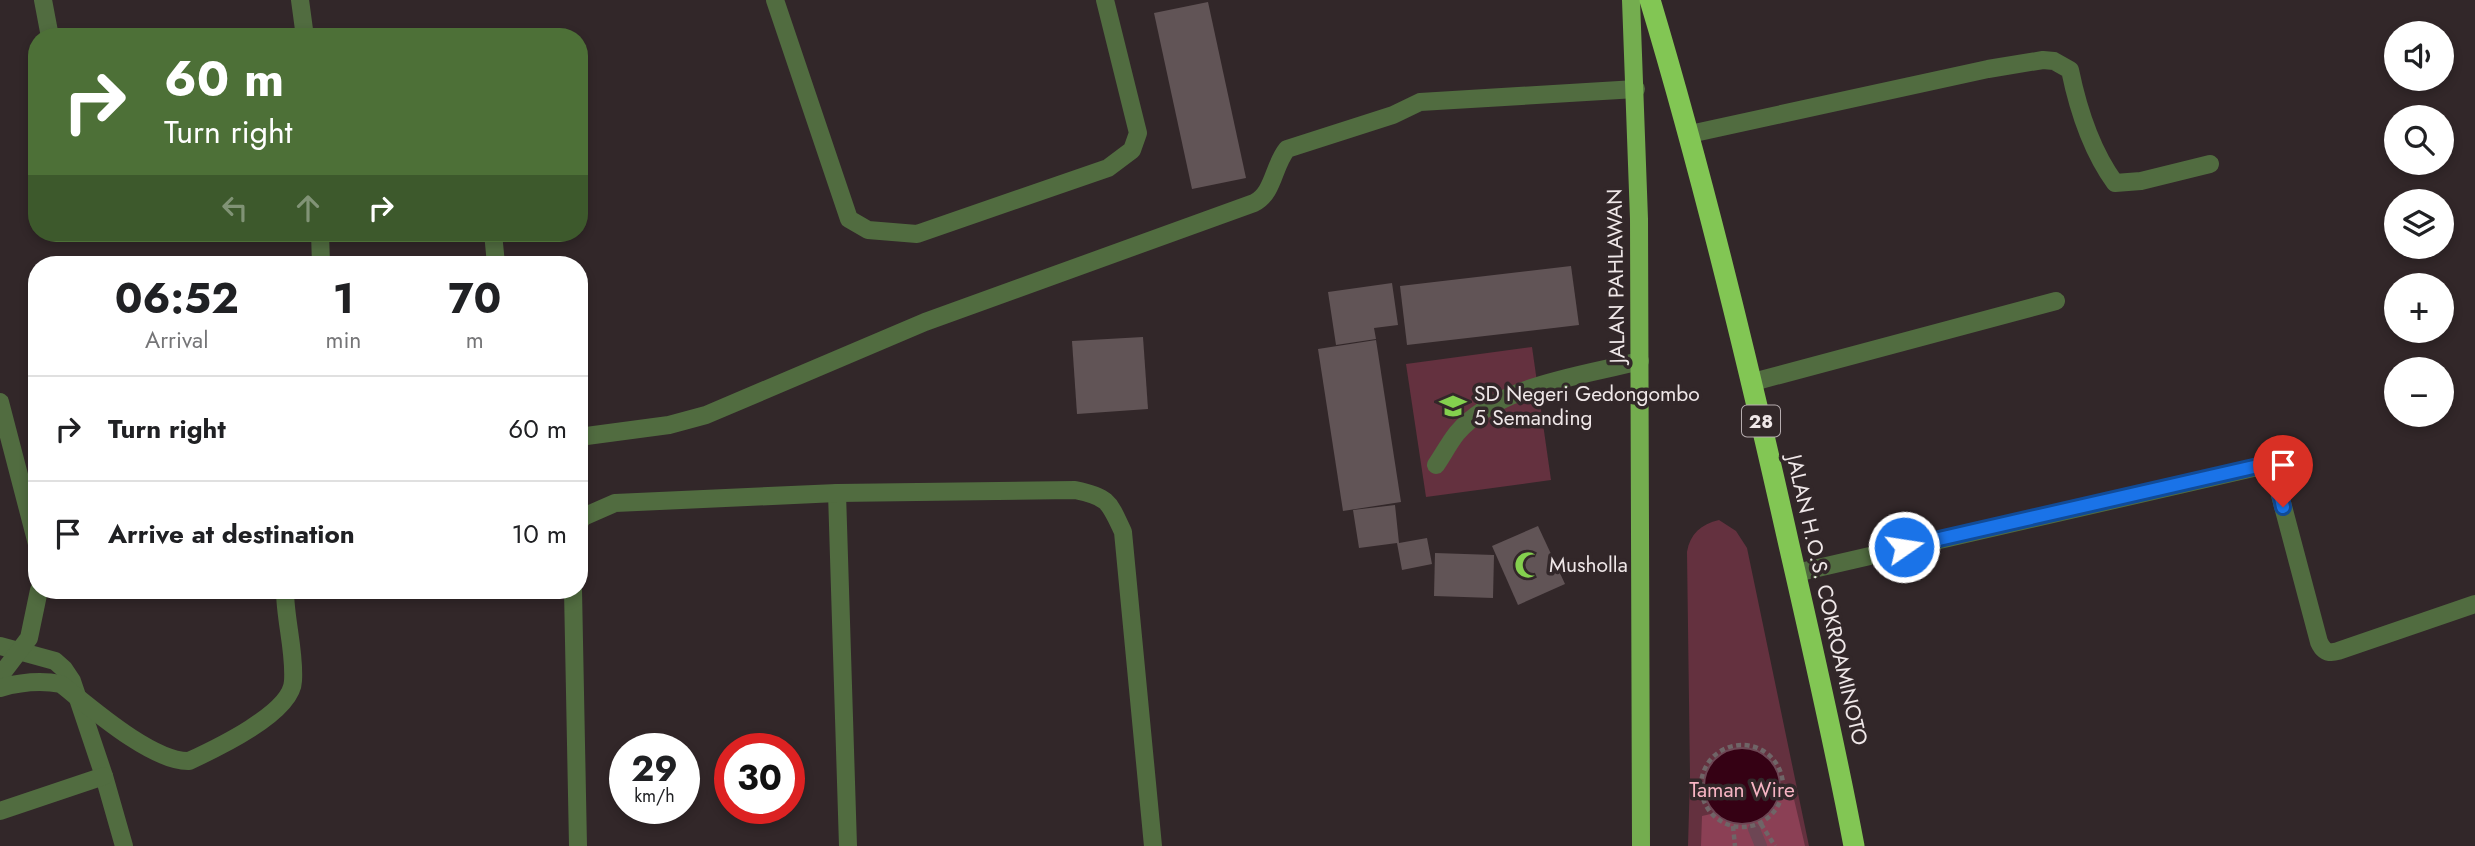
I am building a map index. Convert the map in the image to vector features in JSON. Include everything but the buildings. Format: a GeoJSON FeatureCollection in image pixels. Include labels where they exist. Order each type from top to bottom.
{"type":"FeatureCollection","features":[{"type":"Feature","properties":{"kind":"highway","name":"JALAN H.O.S. COKROAMINOTO"},"geometry":{"type":"LineString","coordinates":[[1650,0],[1690,134],[1753,382],[1836,753],[1854,846]]}},
{"type":"Feature","properties":{"kind":"main road","name":"JALAN PAHLAWAN"},"geometry":{"type":"LineString","coordinates":[[1631,0],[1636,89],[1640,360],[1641,846]]}},
{"type":"Feature","properties":{"kind":"street"},"geometry":{"type":"LineString","coordinates":[[43,0],[48,28]]}},
{"type":"Feature","properties":{"kind":"street"},"geometry":{"type":"LineString","coordinates":[[300,0],[304,28]]}},
{"type":"Feature","properties":{"kind":"street"},"geometry":{"type":"LineString","coordinates":[[775,0],[849,219],[868,230],[917,234],[1108,168],[1132,150],[1138,133],[1105,0]]}},
{"type":"Feature","properties":{"kind":"street"},"geometry":{"type":"LineString","coordinates":[[1690,134],[1988,69],[2043,60],[2054,61],[2070,70],[2077,104],[2103,166],[2115,183],[2141,181],[2210,164]]}},
{"type":"Feature","properties":{"kind":"street"},"geometry":{"type":"LineString","coordinates":[[588,436],[669,425],[706,415],[925,322],[1254,203],[1267,193],[1287,149],[1393,115],[1420,102],[1636,89]]}},
{"type":"Feature","properties":{"kind":"street"},"geometry":{"type":"LineString","coordinates":[[1753,382],[2056,302]]}},
{"type":"Feature","properties":{"kind":"street"},"geometry":{"type":"LineString","coordinates":[[1436,466],[1457,433],[1498,401],[1521,391],[1640,360]]}},
{"type":"Feature","properties":{"kind":"street"},"geometry":{"type":"LineString","coordinates":[[0,402],[28,509]]}},
{"type":"Feature","properties":{"kind":"street"},"geometry":{"type":"LineString","coordinates":[[1796,573],[2262,466],[2271,470],[2276,480],[2319,642],[2325,650],[2332,653],[2475,604]]}},
{"type":"Feature","properties":{"kind":"street"},"geometry":{"type":"LineString","coordinates":[[588,515],[615,503],[837,493],[1075,490],[1097,494],[1110,504],[1123,532],[1153,846]]}},
{"type":"Feature","properties":{"kind":"street"},"geometry":{"type":"LineString","coordinates":[[837,493],[848,846]]}},
{"type":"Feature","properties":{"kind":"street"},"geometry":{"type":"LineString","coordinates":[[0,676],[29,638],[37,599]]}},
{"type":"Feature","properties":{"kind":"street"},"geometry":{"type":"LineString","coordinates":[[0,688],[26,681],[61,684],[146,748],[177,761],[189,761],[270,715],[286,701],[293,684],[286,599]]}},
{"type":"Feature","properties":{"kind":"street"},"geometry":{"type":"LineString","coordinates":[[573,599],[578,846]]}},
{"type":"Feature","properties":{"kind":"street"},"geometry":{"type":"LineString","coordinates":[[0,646],[60,664],[72,681],[80,699],[124,846]]}},
{"type":"Feature","properties":{"kind":"street"},"geometry":{"type":"LineString","coordinates":[[0,811],[104,776]]}},
{"type":"Feature","properties":{"kind":"path"},"geometry":{"type":"LineString","coordinates":[[1745,745],[1764,751],[1776,763],[1783,778],[1782,797],[1779,806],[1761,824],[1733,826],[1720,822],[1709,810],[1699,783],[1713,756],[1732,747],[1745,745]]}},
{"type":"Feature","properties":{"kind":"path"},"geometry":{"type":"LineString","coordinates":[[1761,824],[1775,846]]}},
{"type":"Feature","properties":{"kind":"path"},"geometry":{"type":"LineString","coordinates":[[1733,826],[1735,846]]}},
{"type":"Feature","properties":{"kind":"green space"},"geometry":{"type":"Polygon","coordinates":[[[1532,347],[1551,480],[1426,497],[1406,364],[1532,347]]]}},
{"type":"Feature","properties":{"kind":"green space","name":"Taman Wire"},"geometry":{"type":"Polygon","coordinates":[[[1719,520],[1736,531],[1747,548],[1809,846],[1688,846],[1690,776],[1687,552],[1697,531],[1719,520]]]}},
{"type":"Feature","properties":{"kind":"shaded area"},"geometry":{"type":"Polygon","coordinates":[[[1742,748],[1757,751],[1769,759],[1777,771],[1780,786],[1777,801],[1769,813],[1757,821],[1742,824],[1727,821],[1715,813],[1707,801],[1704,786],[1707,771],[1715,759],[1727,751],[1742,748]]]}},
{"type":"Feature","properties":{"kind":"shaded area"},"geometry":{"type":"Polygon","coordinates":[[[1793,795],[1805,846],[1701,846],[1702,816],[1715,813],[1724,820],[1777,803],[1779,797],[1793,795]]]}},
{"type":"Feature","properties":{"kind":"waterway"},"geometry":{"type":"LineString","coordinates":[[1754,829],[1761,846]]}},
{"type":"Feature","properties":{"kind":"place","name":"SD Negeri Gedongombo 5 Semanding"},"geometry":{"type":"Point","coordinates":[1453,406]}},
{"type":"Feature","properties":{"kind":"place","name":"Musholla"},"geometry":{"type":"Point","coordinates":[1528,565]}},
{"type":"Feature","properties":{"kind":"route"},"geometry":{"type":"LineString","coordinates":[[1904,547],[2258,466],[2265,466],[2273,473],[2283,507]]}}]}
